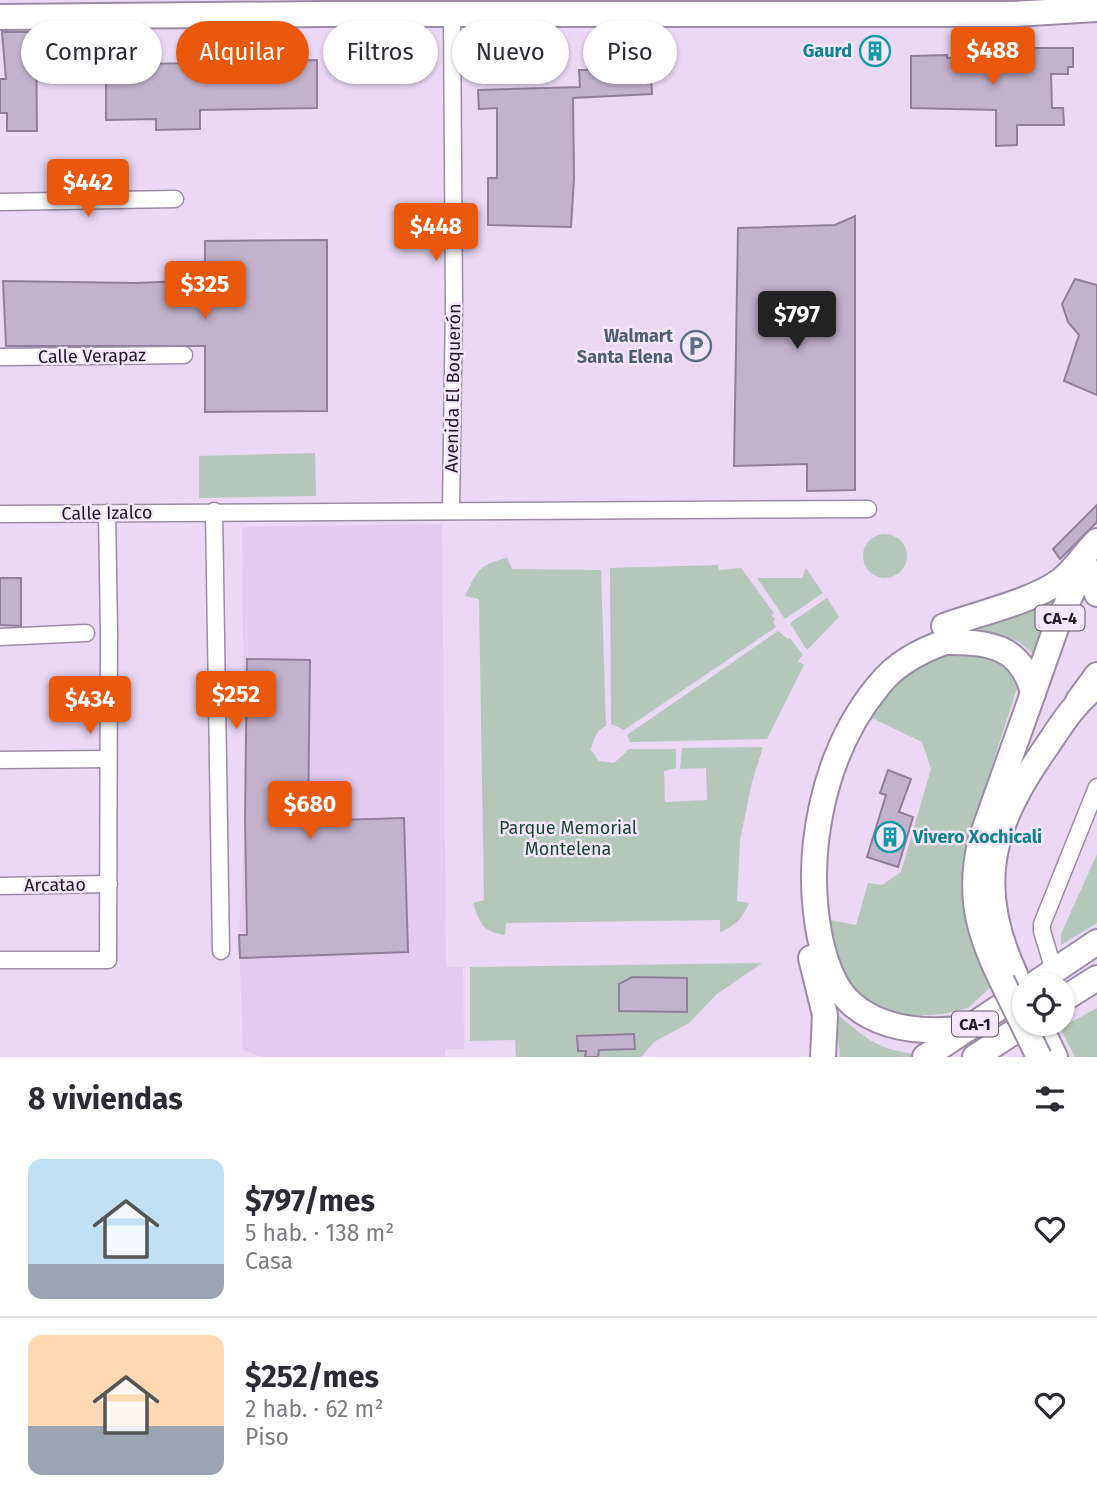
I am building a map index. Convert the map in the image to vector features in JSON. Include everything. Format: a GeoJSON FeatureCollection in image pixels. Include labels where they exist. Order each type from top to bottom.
{"type":"FeatureCollection","features":[{"type":"Feature","properties":{"kind":"main road"},"geometry":{"type":"LineString","coordinates":[[0,17],[797,15],[862,12],[1014,14],[1097,9]]}},
{"type":"Feature","properties":{"kind":"main road"},"geometry":{"type":"LineString","coordinates":[[824,1057],[831,993],[802,921],[801,864],[812,791],[838,725],[861,687],[877,667],[932,639],[1049,588],[1072,570],[1097,541]]}},
{"type":"Feature","properties":{"kind":"main road","name":"CA-4"},"geometry":{"type":"LineString","coordinates":[[1012,977],[986,949],[974,892],[975,864],[981,839],[1057,625],[1077,578],[1097,547]]}},
{"type":"Feature","properties":{"kind":"main road"},"geometry":{"type":"LineString","coordinates":[[1097,574],[1097,593]]}},
{"type":"Feature","properties":{"kind":"main road"},"geometry":{"type":"LineString","coordinates":[[932,639],[976,642],[1009,653],[1026,671],[1033,693]]}},
{"type":"Feature","properties":{"kind":"main road"},"geometry":{"type":"LineString","coordinates":[[1015,973],[995,920],[992,870],[996,844],[1017,792],[1097,675]]}},
{"type":"Feature","properties":{"kind":"main road"},"geometry":{"type":"LineString","coordinates":[[1078,701],[1097,685]]}},
{"type":"Feature","properties":{"kind":"main road","name":"CA-1"},"geometry":{"type":"LineString","coordinates":[[1050,973],[1097,942]]}},
{"type":"Feature","properties":{"kind":"main road"},"geometry":{"type":"LineString","coordinates":[[1075,992],[1095,980]]}},
{"type":"Feature","properties":{"kind":"main road","name":"CA-1"},"geometry":{"type":"LineString","coordinates":[[925,1057],[969,1028],[1012,992]]}},
{"type":"Feature","properties":{"kind":"main road"},"geometry":{"type":"LineString","coordinates":[[831,993],[874,1018],[899,1026],[926,1030],[969,1028]]}},
{"type":"Feature","properties":{"kind":"main road","name":"CA-1"},"geometry":{"type":"LineString","coordinates":[[975,1057],[1012,1033]]}},
{"type":"Feature","properties":{"kind":"main road"},"geometry":{"type":"LineString","coordinates":[[1041,1036],[1049,1056]]}},
{"type":"Feature","properties":{"kind":"main road"},"geometry":{"type":"LineString","coordinates":[[1043,1036],[1049,1056]]}},
{"type":"Feature","properties":{"kind":"street","name":"Avenida El Boquerón"},"geometry":{"type":"LineString","coordinates":[[451,510],[454,304],[452,15]]}},
{"type":"Feature","properties":{"kind":"street"},"geometry":{"type":"LineString","coordinates":[[0,202],[175,199]]}},
{"type":"Feature","properties":{"kind":"street","name":"Calle Verapaz"},"geometry":{"type":"LineString","coordinates":[[0,357],[184,355]]}},
{"type":"Feature","properties":{"kind":"street","name":"Calle Izalco"},"geometry":{"type":"LineString","coordinates":[[0,514],[868,509]]}},
{"type":"Feature","properties":{"kind":"street"},"geometry":{"type":"LineString","coordinates":[[214,511],[221,951]]}},
{"type":"Feature","properties":{"kind":"street"},"geometry":{"type":"LineString","coordinates":[[0,960],[108,960],[107,513]]}},
{"type":"Feature","properties":{"kind":"street"},"geometry":{"type":"LineString","coordinates":[[0,637],[86,633]]}},
{"type":"Feature","properties":{"kind":"street"},"geometry":{"type":"LineString","coordinates":[[0,760],[108,759]]}},
{"type":"Feature","properties":{"kind":"street"},"geometry":{"type":"LineString","coordinates":[[1055,971],[1042,923],[1097,787]]}},
{"type":"Feature","properties":{"kind":"street","name":"Arcatao"},"geometry":{"type":"LineString","coordinates":[[0,886],[109,884]]}},
{"type":"Feature","properties":{"kind":"shaded area"},"geometry":{"type":"Polygon","coordinates":[[[442,524],[446,967],[463,967],[464,1049],[445,1049],[445,1057],[262,1057],[243,1050],[239,935],[245,820],[242,527],[442,524]]]}},
{"type":"Feature","properties":{"kind":"green space"},"geometry":{"type":"Polygon","coordinates":[[[315,453],[316,496],[199,498],[199,456],[315,453]]]}},
{"type":"Feature","properties":{"kind":"green space"},"geometry":{"type":"Polygon","coordinates":[[[885,534],[900,541],[907,556],[900,571],[885,578],[870,571],[863,556],[870,541],[885,534]]]}},
{"type":"Feature","properties":{"kind":"green space","name":"Parque Memorial Montelena"},"geometry":{"type":"Polygon","coordinates":[[[507,558],[512,569],[601,570],[606,726],[597,733],[591,750],[599,761],[614,763],[629,749],[676,749],[676,768],[664,771],[665,802],[707,800],[706,768],[680,769],[682,748],[763,747],[752,782],[740,840],[737,901],[749,903],[738,921],[730,927],[720,932],[720,920],[506,923],[505,935],[491,932],[480,921],[473,903],[484,900],[479,599],[465,596],[484,566],[507,558]]]}},
{"type":"Feature","properties":{"kind":"green space"},"geometry":{"type":"Polygon","coordinates":[[[718,565],[719,570],[741,568],[774,613],[771,615],[775,619],[773,622],[776,627],[624,730],[611,724],[610,568],[718,565]]]}},
{"type":"Feature","properties":{"kind":"green space"},"geometry":{"type":"Polygon","coordinates":[[[806,568],[823,593],[785,619],[757,578],[802,578],[806,568]]]}},
{"type":"Feature","properties":{"kind":"green space"},"geometry":{"type":"Polygon","coordinates":[[[1061,594],[1037,657],[1019,642],[973,627],[1061,594]]]}},
{"type":"Feature","properties":{"kind":"green space"},"geometry":{"type":"Polygon","coordinates":[[[827,598],[839,617],[807,650],[790,623],[827,598]]]}},
{"type":"Feature","properties":{"kind":"green space"},"geometry":{"type":"Polygon","coordinates":[[[778,631],[790,638],[803,655],[798,661],[804,665],[767,739],[630,742],[627,735],[778,631]]]}},
{"type":"Feature","properties":{"kind":"green space"},"geometry":{"type":"Polygon","coordinates":[[[964,650],[1007,663],[1018,685],[973,825],[994,984],[968,1008],[943,1014],[901,1017],[884,1014],[848,989],[824,919],[856,925],[868,883],[882,885],[901,872],[931,769],[922,742],[872,718],[891,688],[931,654],[964,650]]]}},
{"type":"Feature","properties":{"kind":"green space"},"geometry":{"type":"Polygon","coordinates":[[[1097,854],[1097,923],[1061,945],[1061,934],[1097,854]]]}},
{"type":"Feature","properties":{"kind":"green space"},"geometry":{"type":"Polygon","coordinates":[[[762,963],[717,994],[689,1023],[654,1042],[641,1057],[516,1057],[515,1040],[470,1041],[470,967],[762,963]]]}},
{"type":"Feature","properties":{"kind":"green space"},"geometry":{"type":"Polygon","coordinates":[[[1097,1008],[1097,1057],[1075,1057],[1064,1036],[1075,1036],[1075,1020],[1097,1008]]]}},
{"type":"Feature","properties":{"kind":"green space"},"geometry":{"type":"Polygon","coordinates":[[[839,1016],[873,1042],[914,1054],[910,1057],[840,1057],[837,1029],[839,1016]]]}},
{"type":"Feature","properties":{"kind":"building"},"geometry":{"type":"Polygon","coordinates":[[[2,32],[21,32],[21,84],[37,84],[37,131],[7,131],[7,113],[0,113],[0,79],[6,79],[2,32]]]}},
{"type":"Feature","properties":{"kind":"building"},"geometry":{"type":"Polygon","coordinates":[[[1032,48],[1073,48],[1073,67],[1068,67],[1068,74],[1051,74],[1052,108],[1063,108],[1064,125],[1017,125],[1017,145],[996,146],[996,110],[911,108],[911,56],[1032,56],[1032,48]]]}},
{"type":"Feature","properties":{"kind":"building"},"geometry":{"type":"Polygon","coordinates":[[[309,60],[317,60],[317,108],[200,110],[200,129],[156,130],[156,119],[106,120],[106,84],[162,84],[162,64],[176,63],[176,84],[309,84],[309,60]]]}},
{"type":"Feature","properties":{"kind":"building"},"geometry":{"type":"Polygon","coordinates":[[[579,70],[583,70],[583,84],[651,84],[652,94],[573,98],[574,178],[571,227],[488,225],[488,178],[497,178],[497,108],[479,109],[478,90],[580,87],[579,70]]]}},
{"type":"Feature","properties":{"kind":"building"},"geometry":{"type":"Polygon","coordinates":[[[855,216],[855,490],[807,491],[807,464],[734,466],[738,228],[835,225],[855,216]]]}},
{"type":"Feature","properties":{"kind":"building"},"geometry":{"type":"Polygon","coordinates":[[[327,240],[327,411],[205,412],[205,346],[6,346],[3,281],[136,283],[205,280],[205,241],[327,240]]]}},
{"type":"Feature","properties":{"kind":"building"},"geometry":{"type":"Polygon","coordinates":[[[1075,279],[1097,285],[1097,395],[1064,381],[1079,335],[1068,322],[1062,304],[1075,279]]]}},
{"type":"Feature","properties":{"kind":"building"},"geometry":{"type":"Polygon","coordinates":[[[1097,505],[1097,522],[1060,559],[1053,549],[1097,505]]]}},
{"type":"Feature","properties":{"kind":"building"},"geometry":{"type":"Polygon","coordinates":[[[0,578],[21,578],[21,626],[0,625],[0,578]]]}},
{"type":"Feature","properties":{"kind":"building"},"geometry":{"type":"Polygon","coordinates":[[[247,659],[310,660],[308,821],[404,818],[408,952],[240,958],[239,935],[247,935],[247,659]]]}},
{"type":"Feature","properties":{"kind":"building","name":"Vivero Xochicali"},"geometry":{"type":"Polygon","coordinates":[[[888,770],[911,779],[899,812],[913,817],[898,867],[867,857],[886,795],[880,793],[888,770]]]}},
{"type":"Feature","properties":{"kind":"building"},"geometry":{"type":"Polygon","coordinates":[[[632,977],[687,978],[687,1012],[619,1011],[619,984],[632,977]]]}},
{"type":"Feature","properties":{"kind":"building"},"geometry":{"type":"Polygon","coordinates":[[[634,1034],[635,1049],[599,1050],[598,1057],[585,1057],[586,1051],[578,1051],[577,1036],[634,1034]]]}},
{"type":"Feature","properties":{"kind":"place","name":"Gaurd"},"geometry":{"type":"Point","coordinates":[875,51]}},
{"type":"Feature","properties":{"kind":"place","name":"Walmart Santa Elena"},"geometry":{"type":"Point","coordinates":[696,346]}},
{"type":"Feature","properties":{"kind":"place","name":"Vivero Xochicali"},"geometry":{"type":"Point","coordinates":[890,837]}}]}
